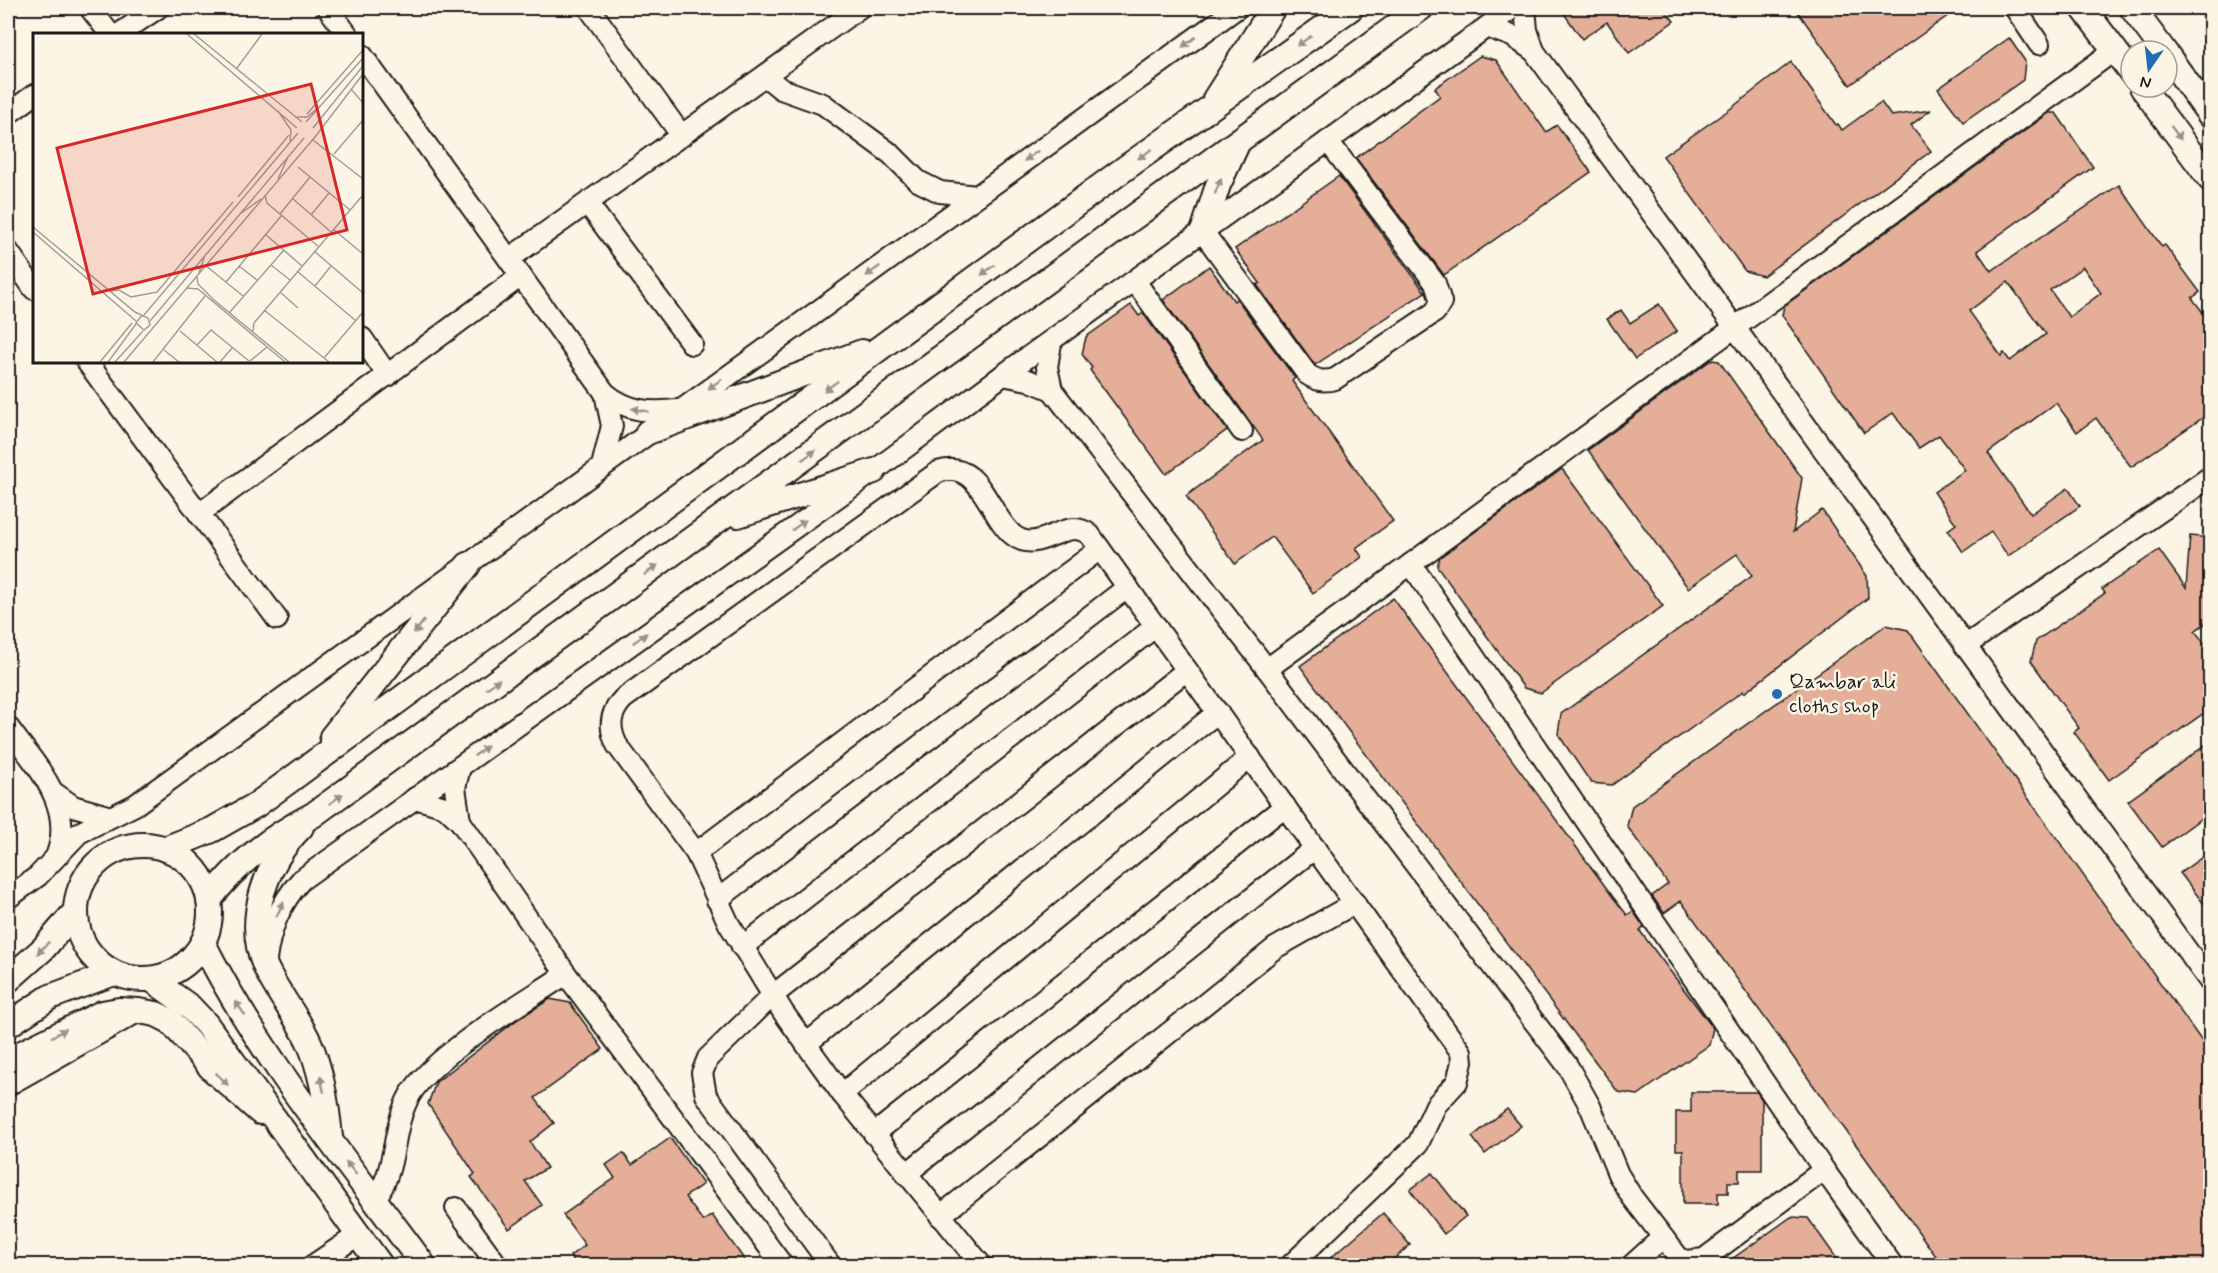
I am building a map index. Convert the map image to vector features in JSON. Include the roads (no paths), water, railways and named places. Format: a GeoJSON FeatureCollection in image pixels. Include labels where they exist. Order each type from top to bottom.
{"type":"FeatureCollection","features":[{"type":"Feature","properties":{"kind":"main road"},"geometry":{"type":"LineString","coordinates":[[1208,109],[1273,8]]}},
{"type":"Feature","properties":{"kind":"main road"},"geometry":{"type":"LineString","coordinates":[[165,849],[235,818],[893,341],[1208,109],[1351,8]]}},
{"type":"Feature","properties":{"kind":"main road"},"geometry":{"type":"LineString","coordinates":[[209,900],[238,865],[260,846],[313,815],[1421,8]]}},
{"type":"Feature","properties":{"kind":"main road"},"geometry":{"type":"LineString","coordinates":[[2083,8],[2119,56]]}},
{"type":"Feature","properties":{"kind":"main road"},"geometry":{"type":"LineString","coordinates":[[2132,8],[2155,39]]}},
{"type":"Feature","properties":{"kind":"main road"},"geometry":{"type":"LineString","coordinates":[[2179,71],[2211,115]]}},
{"type":"Feature","properties":{"kind":"main road"},"geometry":{"type":"LineString","coordinates":[[2151,99],[2211,179]]}},
{"type":"Feature","properties":{"kind":"main road"},"geometry":{"type":"LineString","coordinates":[[1203,232],[1218,185],[1238,142]]}},
{"type":"Feature","properties":{"kind":"main road"},"geometry":{"type":"LineString","coordinates":[[648,432],[893,341]]}},
{"type":"Feature","properties":{"kind":"main road"},"geometry":{"type":"LineString","coordinates":[[718,521],[874,471]]}},
{"type":"Feature","properties":{"kind":"main road"},"geometry":{"type":"LineString","coordinates":[[313,761],[468,565]]}},
{"type":"Feature","properties":{"kind":"main road"},"geometry":{"type":"LineString","coordinates":[[313,815],[293,835],[264,884],[258,910],[258,938],[265,965],[309,1043],[322,1086],[331,1142]]}},
{"type":"Feature","properties":{"kind":"main road"},"geometry":{"type":"LineString","coordinates":[[144,845],[165,849],[181,856],[194,868],[209,900],[210,922],[203,943],[182,968],[151,979],[138,979],[114,973],[98,963],[86,948],[78,931],[75,912],[78,891],[88,872],[104,857],[123,848],[144,845]]}},
{"type":"Feature","properties":{"kind":"main road"},"geometry":{"type":"LineString","coordinates":[[8,980],[43,949],[75,912]]}},
{"type":"Feature","properties":{"kind":"main road"},"geometry":{"type":"LineString","coordinates":[[203,943],[232,997],[331,1142],[424,1266]]}},
{"type":"Feature","properties":{"kind":"main road"},"geometry":{"type":"LineString","coordinates":[[8,1025],[50,997],[74,986],[114,973]]}},
{"type":"Feature","properties":{"kind":"main road"},"geometry":{"type":"LineString","coordinates":[[151,979],[190,1007],[206,1024],[381,1266]]}},
{"type":"Feature","properties":{"kind":"main road"},"geometry":{"type":"LineString","coordinates":[[8,1060],[102,1013],[119,1010],[156,1014],[170,1021],[237,1094],[279,1126]]}},
{"type":"Feature","properties":{"kind":"street"},"geometry":{"type":"LineString","coordinates":[[90,8],[109,33]]}},
{"type":"Feature","properties":{"kind":"street"},"geometry":{"type":"LineString","coordinates":[[124,33],[145,27],[158,8]]}},
{"type":"Feature","properties":{"kind":"street"},"geometry":{"type":"LineString","coordinates":[[328,8],[346,33]]}},
{"type":"Feature","properties":{"kind":"street"},"geometry":{"type":"LineString","coordinates":[[589,8],[682,136]]}},
{"type":"Feature","properties":{"kind":"street"},"geometry":{"type":"LineString","coordinates":[[509,260],[859,8]]}},
{"type":"Feature","properties":{"kind":"street"},"geometry":{"type":"LineString","coordinates":[[8,898],[38,876],[79,833],[108,816],[135,805],[1237,8]]}},
{"type":"Feature","properties":{"kind":"street"},"geometry":{"type":"LineString","coordinates":[[265,965],[269,939],[278,912],[287,896],[301,880],[874,471],[1003,375],[1051,343],[1513,8]]}},
{"type":"Feature","properties":{"kind":"street"},"geometry":{"type":"LineString","coordinates":[[1525,8],[1527,30],[1534,51],[1965,646],[2208,974]]}},
{"type":"Feature","properties":{"kind":"street"},"geometry":{"type":"LineString","coordinates":[[2015,8],[2039,44]]}},
{"type":"Feature","properties":{"kind":"street"},"geometry":{"type":"LineString","coordinates":[[1487,27],[1512,36],[1534,51]]}},
{"type":"Feature","properties":{"kind":"street"},"geometry":{"type":"LineString","coordinates":[[1268,669],[2115,51]]}},
{"type":"Feature","properties":{"kind":"street"},"geometry":{"type":"LineString","coordinates":[[363,55],[605,393],[631,409],[651,412],[679,410]]}},
{"type":"Feature","properties":{"kind":"street"},"geometry":{"type":"LineString","coordinates":[[765,76],[781,89],[823,104],[891,154],[923,184],[952,195],[977,196]]}},
{"type":"Feature","properties":{"kind":"street"},"geometry":{"type":"LineString","coordinates":[[8,114],[33,95]]}},
{"type":"Feature","properties":{"kind":"street"},"geometry":{"type":"LineString","coordinates":[[1203,232],[1307,374],[1314,378],[1328,381],[1335,379],[1435,312],[1441,295],[1435,283],[1328,141]]}},
{"type":"Feature","properties":{"kind":"street"},"geometry":{"type":"LineString","coordinates":[[588,204],[692,344]]}},
{"type":"Feature","properties":{"kind":"street"},"geometry":{"type":"LineString","coordinates":[[8,251],[33,288]]}},
{"type":"Feature","properties":{"kind":"street"},"geometry":{"type":"LineString","coordinates":[[199,514],[521,276]]}},
{"type":"Feature","properties":{"kind":"street"},"geometry":{"type":"LineString","coordinates":[[1135,281],[1242,431]]}},
{"type":"Feature","properties":{"kind":"street"},"geometry":{"type":"LineString","coordinates":[[363,339],[388,376]]}},
{"type":"Feature","properties":{"kind":"street"},"geometry":{"type":"LineString","coordinates":[[1051,343],[1047,367],[1052,390],[1268,669],[1567,1065],[1590,1106],[1618,1174],[1662,1238],[1679,1258],[1687,1261],[1704,1259],[1824,1170]]}},
{"type":"Feature","properties":{"kind":"street"},"geometry":{"type":"LineString","coordinates":[[88,363],[277,619]]}},
{"type":"Feature","properties":{"kind":"street"},"geometry":{"type":"LineString","coordinates":[[1003,375],[1028,380],[1052,390]]}},
{"type":"Feature","properties":{"kind":"street"},"geometry":{"type":"LineString","coordinates":[[602,466],[612,426],[605,393]]}},
{"type":"Feature","properties":{"kind":"street"},"geometry":{"type":"LineString","coordinates":[[981,1266],[842,1094],[772,996],[742,947],[696,854],[613,737],[611,720],[623,699],[939,472],[955,469],[970,476],[1007,529],[1017,538],[1036,542],[1064,530],[1078,528],[1090,535],[1461,1052],[1461,1072],[1457,1082],[1436,1105],[1419,1144],[1290,1266]]}},
{"type":"Feature","properties":{"kind":"street"},"geometry":{"type":"LineString","coordinates":[[1965,646],[2211,477]]}},
{"type":"Feature","properties":{"kind":"street"},"geometry":{"type":"LineString","coordinates":[[696,854],[1100,549]]}},
{"type":"Feature","properties":{"kind":"street"},"geometry":{"type":"LineString","coordinates":[[1411,564],[1824,1170],[1893,1266]]}},
{"type":"Feature","properties":{"kind":"street"},"geometry":{"type":"LineString","coordinates":[[717,900],[1128,587]]}},
{"type":"Feature","properties":{"kind":"street"},"geometry":{"type":"LineString","coordinates":[[742,947],[1156,626]]}},
{"type":"Feature","properties":{"kind":"street"},"geometry":{"type":"LineString","coordinates":[[831,1266],[703,1088],[702,1073],[708,1058],[772,996],[1187,670]]}},
{"type":"Feature","properties":{"kind":"street"},"geometry":{"type":"LineString","coordinates":[[806,1044],[1218,712]]}},
{"type":"Feature","properties":{"kind":"street"},"geometry":{"type":"LineString","coordinates":[[8,727],[53,792],[63,823],[57,856]]}},
{"type":"Feature","properties":{"kind":"street"},"geometry":{"type":"LineString","coordinates":[[842,1094],[1250,757]]}},
{"type":"Feature","properties":{"kind":"street"},"geometry":{"type":"LineString","coordinates":[[460,767],[455,788],[460,821]]}},
{"type":"Feature","properties":{"kind":"street"},"geometry":{"type":"LineString","coordinates":[[53,792],[78,809],[108,816]]}},
{"type":"Feature","properties":{"kind":"street"},"geometry":{"type":"LineString","coordinates":[[415,798],[435,803],[460,821],[566,974],[783,1266]]}},
{"type":"Feature","properties":{"kind":"street"},"geometry":{"type":"LineString","coordinates":[[874,1134],[1285,806]]}},
{"type":"Feature","properties":{"kind":"street"},"geometry":{"type":"LineString","coordinates":[[906,1174],[1315,848]]}},
{"type":"Feature","properties":{"kind":"street"},"geometry":{"type":"LineString","coordinates":[[940,1216],[1275,948],[1355,903]]}},
{"type":"Feature","properties":{"kind":"street"},"geometry":{"type":"LineString","coordinates":[[375,1199],[390,1170],[402,1113],[422,1078],[452,1052],[566,974]]}},
{"type":"Feature","properties":{"kind":"street"},"geometry":{"type":"LineString","coordinates":[[8,1085],[139,1011]]}},
{"type":"Feature","properties":{"kind":"street"},"geometry":{"type":"LineString","coordinates":[[456,1208],[498,1266]]}},
{"type":"Feature","properties":{"kind":"street"},"geometry":{"type":"LineString","coordinates":[[312,1266],[358,1235]]}},
{"type":"Feature","properties":{"kind":"street"},"geometry":{"type":"LineString","coordinates":[[1631,1266],[1662,1238]]}},
{"type":"Feature","properties":{"kind":"place","name":"Qambar ali cloths shop"},"geometry":{"type":"Point","coordinates":[1777,694]}}]}
